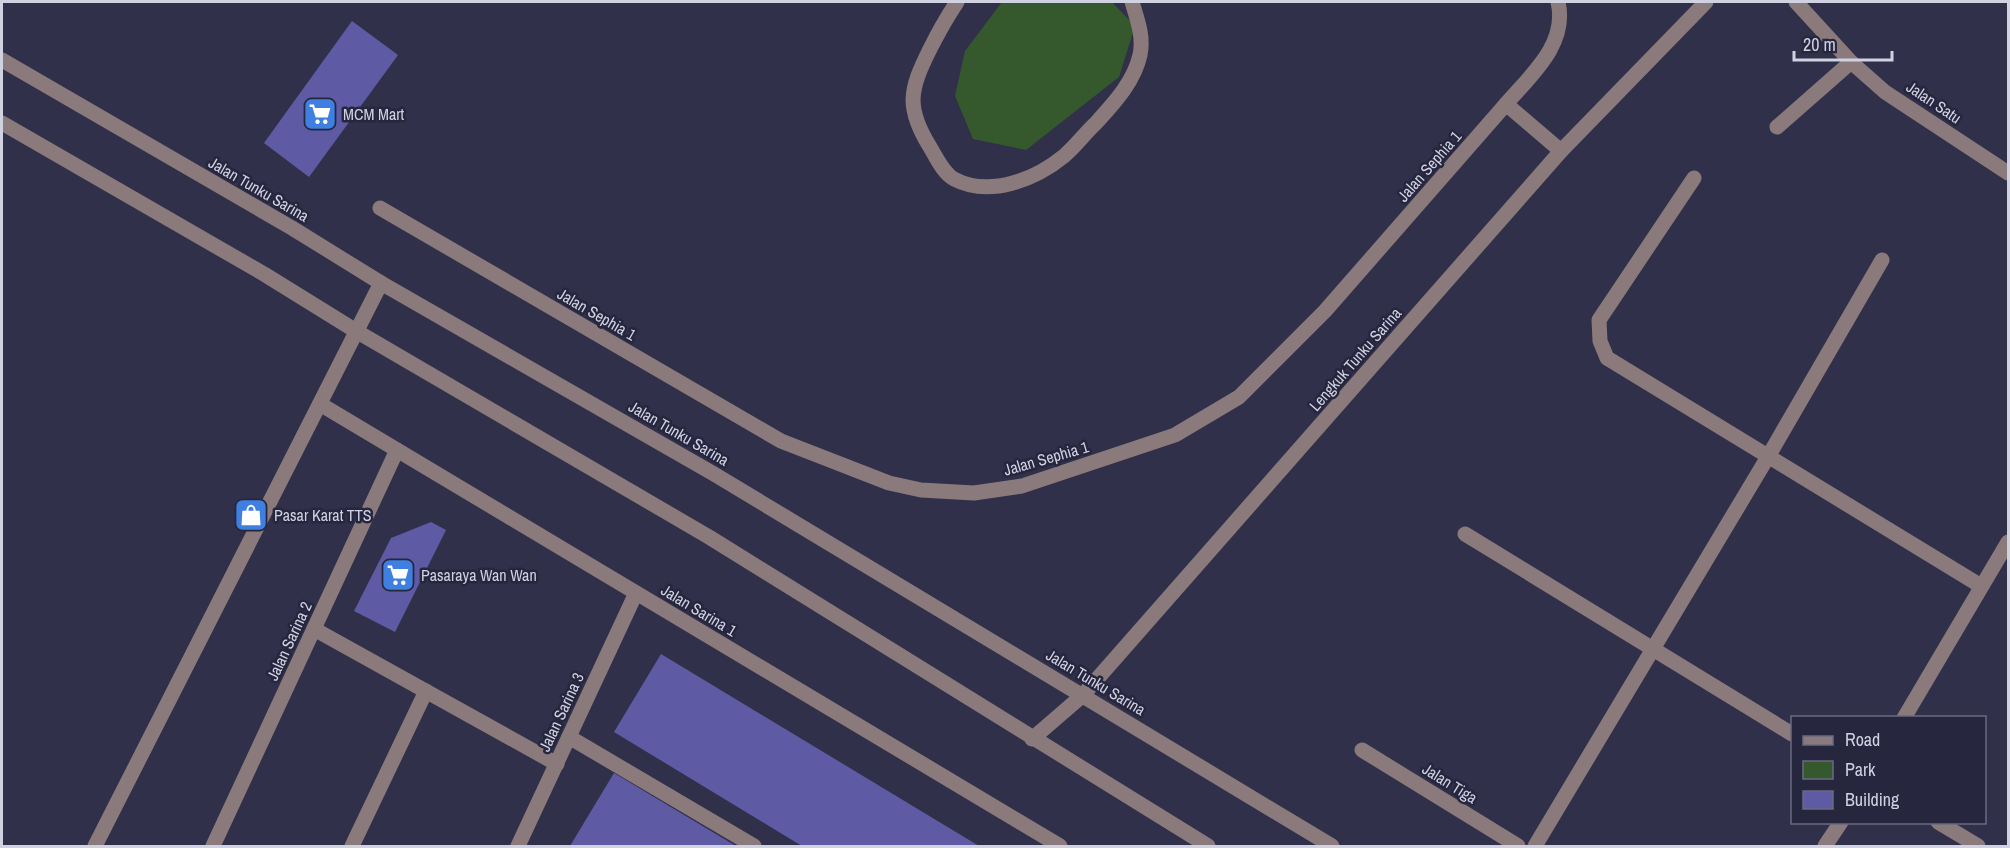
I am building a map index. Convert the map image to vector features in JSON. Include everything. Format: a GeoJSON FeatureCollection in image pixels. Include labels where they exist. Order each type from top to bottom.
{"type":"FeatureCollection","features":[{"type":"Feature","properties":{"kind":"street"},"geometry":{"type":"LineString","coordinates":[[957,2],[917,75],[912,95],[913,108],[924,137],[944,169],[953,178],[971,185],[992,187],[1014,183],[1064,156],[1120,98],[1140,56],[1142,36],[1132,2]]}},
{"type":"Feature","properties":{"kind":"street","name":"Jalan Sephia 1"},"geometry":{"type":"LineString","coordinates":[[380,208],[781,441],[889,483],[921,490],[974,493],[1022,486],[1166,439],[1239,397],[1325,312],[1546,58],[1557,36],[1562,18],[1558,2]]}},
{"type":"Feature","properties":{"kind":"street","name":"Lengkuk Tunku Sarina"},"geometry":{"type":"LineString","coordinates":[[1032,739],[1083,695],[1562,151],[1706,2]]}},
{"type":"Feature","properties":{"kind":"street","name":"Jalan Satu"},"geometry":{"type":"LineString","coordinates":[[1796,2],[1851,62],[1885,92],[2008,173]]}},
{"type":"Feature","properties":{"kind":"street","name":"Jalan Tunku Sarina"},"geometry":{"type":"LineString","coordinates":[[2,60],[292,228],[381,283],[714,474],[1332,846]]}},
{"type":"Feature","properties":{"kind":"street"},"geometry":{"type":"LineString","coordinates":[[1777,127],[1851,62]]}},
{"type":"Feature","properties":{"kind":"street"},"geometry":{"type":"LineString","coordinates":[[1506,104],[1562,151]]}},
{"type":"Feature","properties":{"kind":"street"},"geometry":{"type":"LineString","coordinates":[[2,123],[264,274],[356,331],[709,537],[1208,846]]}},
{"type":"Feature","properties":{"kind":"street"},"geometry":{"type":"LineString","coordinates":[[1694,178],[1599,320],[1600,340],[1607,358],[1981,586]]}},
{"type":"Feature","properties":{"kind":"street"},"geometry":{"type":"LineString","coordinates":[[1535,846],[1882,260]]}},
{"type":"Feature","properties":{"kind":"street"},"geometry":{"type":"LineString","coordinates":[[95,846],[381,283]]}},
{"type":"Feature","properties":{"kind":"street","name":"Jalan Sarina 1"},"geometry":{"type":"LineString","coordinates":[[320,404],[1060,846]]}},
{"type":"Feature","properties":{"kind":"street","name":"Jalan Sarina 2"},"geometry":{"type":"LineString","coordinates":[[213,846],[397,450]]}},
{"type":"Feature","properties":{"kind":"street"},"geometry":{"type":"LineString","coordinates":[[1465,534],[1791,733]]}},
{"type":"Feature","properties":{"kind":"street"},"geometry":{"type":"LineString","coordinates":[[1905,716],[2008,542]]}},
{"type":"Feature","properties":{"kind":"street","name":"Jalan Sarina 3"},"geometry":{"type":"LineString","coordinates":[[518,846],[636,593]]}},
{"type":"Feature","properties":{"kind":"street"},"geometry":{"type":"LineString","coordinates":[[314,629],[557,764]]}},
{"type":"Feature","properties":{"kind":"street"},"geometry":{"type":"LineString","coordinates":[[352,846],[426,691]]}},
{"type":"Feature","properties":{"kind":"street"},"geometry":{"type":"LineString","coordinates":[[569,737],[754,846]]}},
{"type":"Feature","properties":{"kind":"street","name":"Jalan Tiga"},"geometry":{"type":"LineString","coordinates":[[1362,750],[1518,846]]}},
{"type":"Feature","properties":{"kind":"street"},"geometry":{"type":"LineString","coordinates":[[1825,846],[1839,824]]}},
{"type":"Feature","properties":{"kind":"street"},"geometry":{"type":"LineString","coordinates":[[1941,824],[1978,846]]}},
{"type":"Feature","properties":{"kind":"green space"},"geometry":{"type":"Polygon","coordinates":[[[1002,2],[1112,2],[1135,26],[1119,77],[1026,150],[973,139],[955,96],[965,51],[1002,2]]]}},
{"type":"Feature","properties":{"kind":"building"},"geometry":{"type":"Polygon","coordinates":[[[352,21],[398,55],[309,177],[264,143],[352,21]]]}},
{"type":"Feature","properties":{"kind":"building","name":"Pasaraya Wan Wan"},"geometry":{"type":"Polygon","coordinates":[[[431,522],[446,530],[395,632],[354,611],[391,538],[431,522]]]}},
{"type":"Feature","properties":{"kind":"building"},"geometry":{"type":"Polygon","coordinates":[[[661,654],[979,846],[802,846],[614,732],[661,654]]]}},
{"type":"Feature","properties":{"kind":"building"},"geometry":{"type":"Polygon","coordinates":[[[614,773],[736,846],[570,846],[614,773]]]}},
{"type":"Feature","properties":{"kind":"place","name":"MCM Mart"},"geometry":{"type":"Point","coordinates":[320,114]}},
{"type":"Feature","properties":{"kind":"place","name":"Pasar Karat TTS"},"geometry":{"type":"Point","coordinates":[251,515]}},
{"type":"Feature","properties":{"kind":"place","name":"Pasaraya Wan Wan"},"geometry":{"type":"Point","coordinates":[398,575]}}]}
